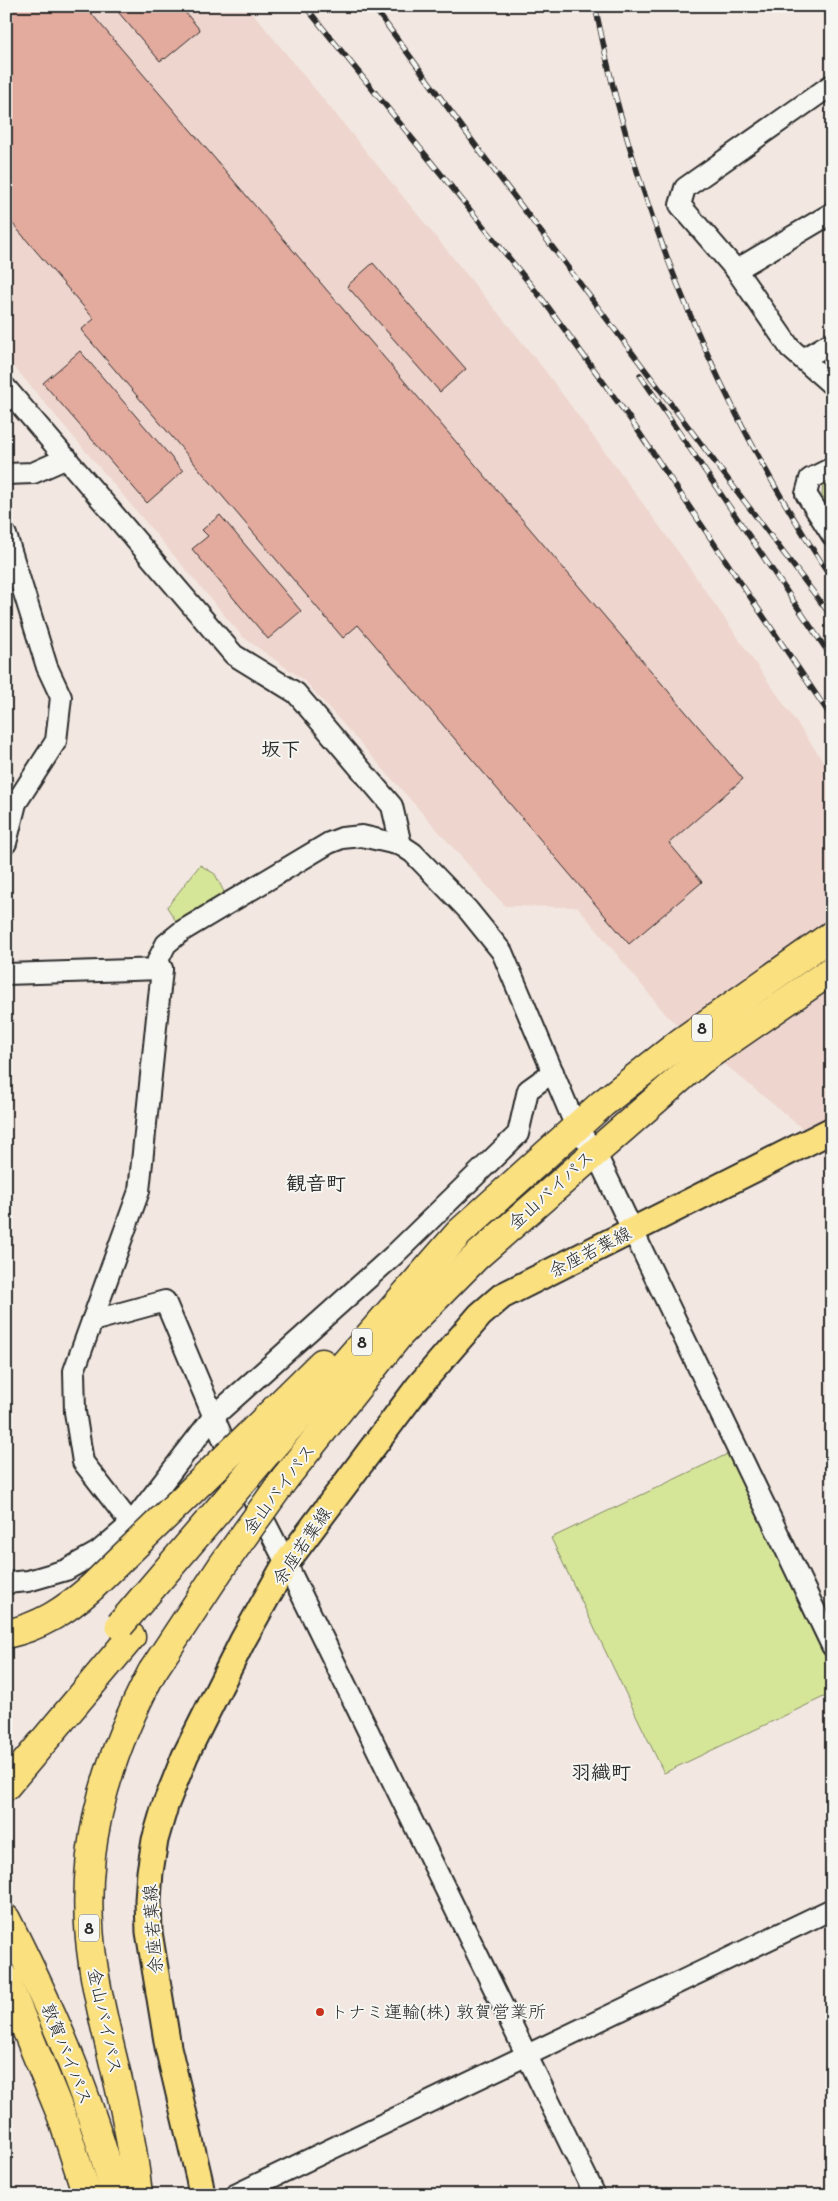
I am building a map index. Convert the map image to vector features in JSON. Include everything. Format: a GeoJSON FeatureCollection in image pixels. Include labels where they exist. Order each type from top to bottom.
{"type":"FeatureCollection","features":[{"type":"Feature","properties":{"kind":"highway","name":"金山バイパス"},"geometry":{"type":"LineString","coordinates":[[6,1760],[126,1631],[459,1232],[602,1104],[681,1042],[832,934]]}},
{"type":"Feature","properties":{"kind":"highway","name":"金山バイパス"},"geometry":{"type":"LineString","coordinates":[[130,2193],[134,2154],[94,1972],[88,1925],[90,1850],[107,1776],[120,1739],[152,1672],[222,1566],[269,1459],[328,1407],[477,1256],[595,1152],[700,1061],[832,970]]}},
{"type":"Feature","properties":{"kind":"highway"},"geometry":{"type":"LineString","coordinates":[[6,1634],[40,1624],[74,1603],[91,1588],[269,1459]]}},
{"type":"Feature","properties":{"kind":"highway"},"geometry":{"type":"LineString","coordinates":[[6,1786],[126,1631]]}},
{"type":"Feature","properties":{"kind":"highway","name":"敦賀バイパス"},"geometry":{"type":"LineString","coordinates":[[6,1919],[30,1966],[72,2062],[105,2154],[130,2193]]}},
{"type":"Feature","properties":{"kind":"highway","name":"敦賀バイパス"},"geometry":{"type":"LineString","coordinates":[[6,1980],[62,2117],[86,2195]]}},
{"type":"Feature","properties":{"kind":"main road","name":"余座若葉線"},"geometry":{"type":"LineString","coordinates":[[202,2195],[168,2047],[156,1985],[149,1932],[148,1900],[150,1872],[158,1831],[185,1756],[244,1640],[286,1563],[418,1387],[480,1315],[502,1296],[832,1130]]}},
{"type":"Feature","properties":{"kind":"street"},"geometry":{"type":"LineString","coordinates":[[832,88],[830,86],[685,188],[680,205],[736,270],[790,348],[832,385]]}},
{"type":"Feature","properties":{"kind":"street"},"geometry":{"type":"LineString","coordinates":[[736,270],[832,213]]}},
{"type":"Feature","properties":{"kind":"street"},"geometry":{"type":"LineString","coordinates":[[803,359],[832,342]]}},
{"type":"Feature","properties":{"kind":"street"},"geometry":{"type":"LineString","coordinates":[[6,388],[234,655],[296,693],[392,806],[401,845]]}},
{"type":"Feature","properties":{"kind":"street"},"geometry":{"type":"LineString","coordinates":[[6,474],[33,473],[67,458]]}},
{"type":"Feature","properties":{"kind":"street"},"geometry":{"type":"LineString","coordinates":[[832,468],[810,479],[806,494],[832,535]]}},
{"type":"Feature","properties":{"kind":"street"},"geometry":{"type":"LineString","coordinates":[[6,535],[47,667],[60,697],[56,741],[16,803],[6,843]]}},
{"type":"Feature","properties":{"kind":"street"},"geometry":{"type":"LineString","coordinates":[[131,1524],[83,1462],[75,1412],[74,1371],[139,1191],[162,969],[158,960],[166,944],[182,931],[329,843],[342,838],[362,836],[401,845],[413,853],[442,882],[502,952],[577,1127],[595,1152],[832,1646]]}},
{"type":"Feature","properties":{"kind":"street"},"geometry":{"type":"LineString","coordinates":[[6,974],[162,969]]}},
{"type":"Feature","properties":{"kind":"street"},"geometry":{"type":"LineString","coordinates":[[6,1583],[28,1581],[66,1570],[98,1552],[131,1524],[213,1417],[394,1256],[518,1134],[528,1090],[554,1072]]}},
{"type":"Feature","properties":{"kind":"street"},"geometry":{"type":"LineString","coordinates":[[92,1321],[165,1301],[213,1417],[595,2195]]}},
{"type":"Feature","properties":{"kind":"street"},"geometry":{"type":"LineString","coordinates":[[235,2195],[832,1909]]}},
{"type":"Feature","properties":{"kind":"shaded area"},"geometry":{"type":"Polygon","coordinates":[[[6,6],[247,6],[543,368],[682,557],[832,774],[832,1153],[668,1017],[578,907],[505,906],[305,681],[243,637],[6,357],[6,6]]]}},
{"type":"Feature","properties":{"kind":"green space"},"geometry":{"type":"Polygon","coordinates":[[[832,478],[832,511],[822,495],[823,483],[832,478]]]}},
{"type":"Feature","properties":{"kind":"green space"},"geometry":{"type":"Polygon","coordinates":[[[200,865],[215,874],[226,896],[179,926],[167,907],[200,865]]]}},
{"type":"Feature","properties":{"kind":"green space"},"geometry":{"type":"Polygon","coordinates":[[[736,1450],[832,1649],[832,1693],[664,1773],[551,1538],[736,1450]]]}},
{"type":"Feature","properties":{"kind":"building"},"geometry":{"type":"Polygon","coordinates":[[[7,6],[85,6],[743,779],[669,843],[702,882],[629,944],[358,625],[343,638],[81,330],[94,319],[6,216],[7,6]]]}},
{"type":"Feature","properties":{"kind":"building"},"geometry":{"type":"Polygon","coordinates":[[[113,6],[180,6],[200,30],[160,61],[113,6]]]}},
{"type":"Feature","properties":{"kind":"building"},"geometry":{"type":"Polygon","coordinates":[[[373,263],[466,369],[440,392],[347,286],[373,263]]]}},
{"type":"Feature","properties":{"kind":"building"},"geometry":{"type":"Polygon","coordinates":[[[80,351],[183,471],[147,503],[43,383],[80,351]]]}},
{"type":"Feature","properties":{"kind":"building"},"geometry":{"type":"Polygon","coordinates":[[[220,515],[301,611],[268,639],[192,549],[208,536],[202,530],[220,515]]]}},
{"type":"Feature","properties":{"kind":"railway"},"geometry":{"type":"LineString","coordinates":[[305,6],[543,300],[628,416],[832,718]]}},
{"type":"Feature","properties":{"kind":"railway"},"geometry":{"type":"LineString","coordinates":[[373,6],[479,150],[832,617]]}},
{"type":"Feature","properties":{"kind":"railway"},"geometry":{"type":"LineString","coordinates":[[595,6],[613,87],[634,161],[678,286],[733,408],[797,524],[832,579]]}},
{"type":"Feature","properties":{"kind":"railway"},"geometry":{"type":"LineString","coordinates":[[640,375],[832,658]]}},
{"type":"Feature","properties":{"kind":"place","name":"トナミ運輸(株) 敦賀営業所"},"geometry":{"type":"Point","coordinates":[320,2012]}},
{"type":"Feature","properties":{"kind":"district","name":"坂下"},"geometry":{"type":"Point","coordinates":[281,749]}},
{"type":"Feature","properties":{"kind":"district","name":"観音町"},"geometry":{"type":"Point","coordinates":[316,1183]}},
{"type":"Feature","properties":{"kind":"district","name":"羽織町"},"geometry":{"type":"Point","coordinates":[601,1772]}}]}
